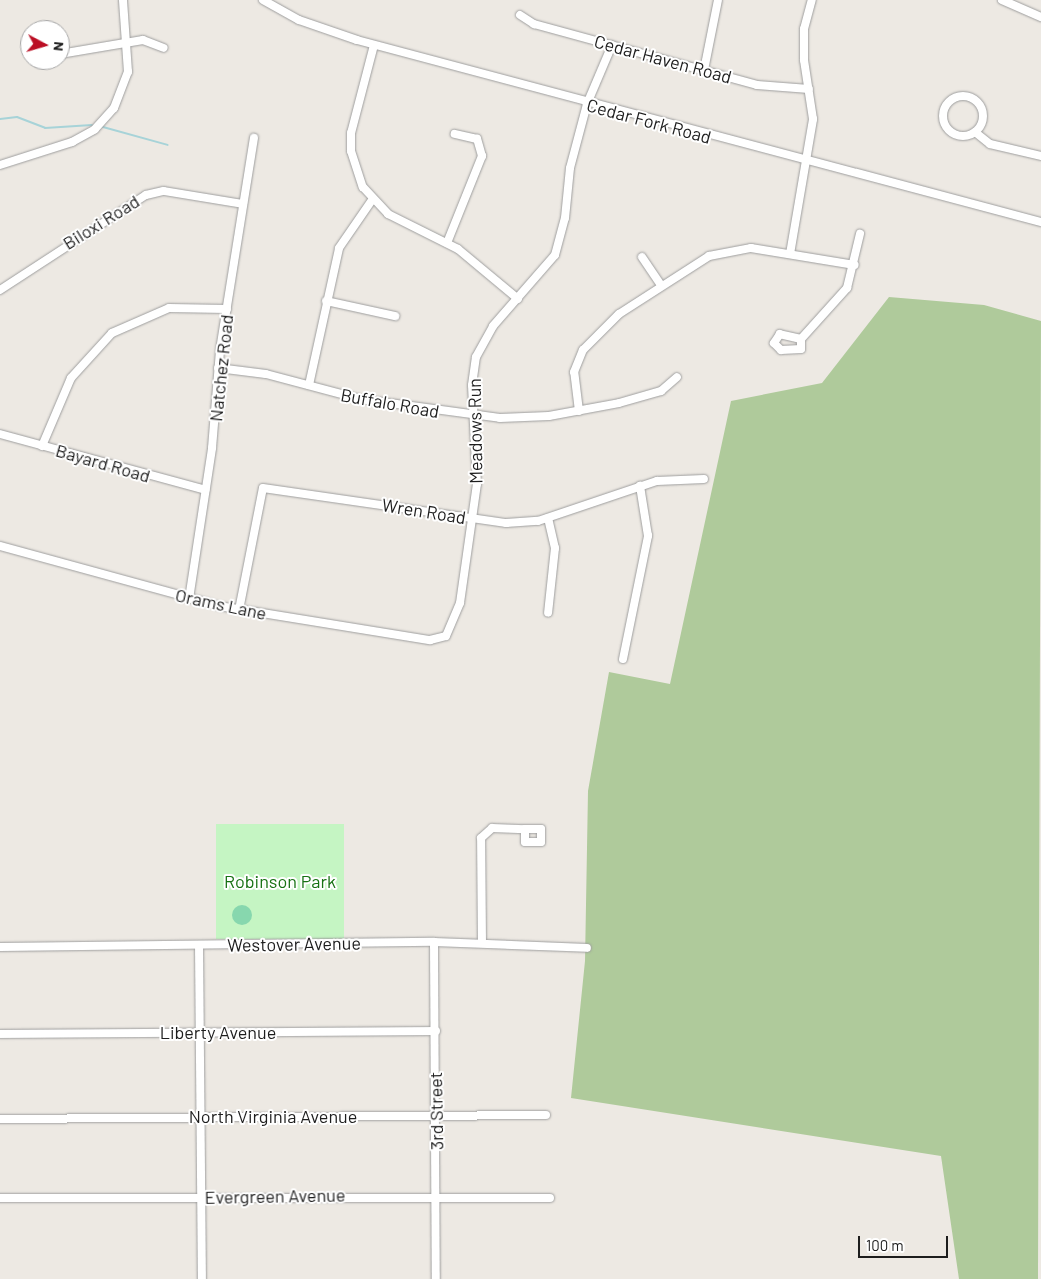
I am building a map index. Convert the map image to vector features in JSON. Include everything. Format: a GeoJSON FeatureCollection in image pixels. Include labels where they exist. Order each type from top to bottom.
{"type":"FeatureCollection","features":[{"type":"Feature","properties":{"kind":"street"},"geometry":{"type":"LineString","coordinates":[[0,165],[72,142],[98,126],[124,87],[127,42],[123,0]]}},
{"type":"Feature","properties":{"kind":"street","name":"Cedar Fork Road"},"geometry":{"type":"LineString","coordinates":[[263,0],[299,20],[374,45],[587,104],[1041,222]]}},
{"type":"Feature","properties":{"kind":"street"},"geometry":{"type":"LineString","coordinates":[[704,70],[718,0]]}},
{"type":"Feature","properties":{"kind":"street"},"geometry":{"type":"LineString","coordinates":[[790,254],[804,161],[813,119],[804,29],[812,0]]}},
{"type":"Feature","properties":{"kind":"street"},"geometry":{"type":"LineString","coordinates":[[1002,0],[1030,9],[1041,17]]}},
{"type":"Feature","properties":{"kind":"street"},"geometry":{"type":"LineString","coordinates":[[1030,9],[1034,0]]}},
{"type":"Feature","properties":{"kind":"street","name":"Cedar Haven Road"},"geometry":{"type":"LineString","coordinates":[[520,15],[534,24],[757,85],[809,89]]}},
{"type":"Feature","properties":{"kind":"street"},"geometry":{"type":"LineString","coordinates":[[70,52],[127,42],[148,41],[164,48]]}},
{"type":"Feature","properties":{"kind":"street"},"geometry":{"type":"LineString","coordinates":[[374,45],[351,142],[355,167],[372,200],[394,218],[447,243],[483,266],[518,299]]}},
{"type":"Feature","properties":{"kind":"street","name":"Meadows Run"},"geometry":{"type":"LineString","coordinates":[[446,636],[460,603],[472,519],[477,467],[473,416],[476,357],[493,326],[538,278],[561,239],[570,168],[587,104],[612,45]]}},
{"type":"Feature","properties":{"kind":"street"},"geometry":{"type":"LineString","coordinates":[[964,97],[979,104],[983,117],[975,132],[962,136],[947,128],[944,112],[951,101],[964,97]]}},
{"type":"Feature","properties":{"kind":"street"},"geometry":{"type":"LineString","coordinates":[[975,132],[990,144],[1041,156]]}},
{"type":"Feature","properties":{"kind":"street"},"geometry":{"type":"LineString","coordinates":[[447,243],[482,156],[478,139],[455,134]]}},
{"type":"Feature","properties":{"kind":"street","name":"Natchez Road"},"geometry":{"type":"LineString","coordinates":[[188,599],[206,490],[218,368],[254,138]]}},
{"type":"Feature","properties":{"kind":"street","name":"Biloxi Road"},"geometry":{"type":"LineString","coordinates":[[0,290],[146,195],[164,191],[243,204]]}},
{"type":"Feature","properties":{"kind":"street"},"geometry":{"type":"LineString","coordinates":[[309,385],[339,248],[372,200]]}},
{"type":"Feature","properties":{"kind":"street"},"geometry":{"type":"LineString","coordinates":[[801,340],[844,292],[854,265],[860,234]]}},
{"type":"Feature","properties":{"kind":"street"},"geometry":{"type":"LineString","coordinates":[[579,411],[574,372],[583,350],[619,314],[661,285],[704,259],[728,250],[790,254],[854,265]]}},
{"type":"Feature","properties":{"kind":"street"},"geometry":{"type":"LineString","coordinates":[[642,257],[661,285]]}},
{"type":"Feature","properties":{"kind":"street"},"geometry":{"type":"LineString","coordinates":[[326,301],[396,316]]}},
{"type":"Feature","properties":{"kind":"street"},"geometry":{"type":"LineString","coordinates":[[42,446],[71,378],[112,333],[169,308],[227,308]]}},
{"type":"Feature","properties":{"kind":"street","name":"Buffalo Road"},"geometry":{"type":"LineString","coordinates":[[218,368],[309,385],[360,399],[473,416],[528,418],[579,411],[647,396],[670,387],[677,378]]}},
{"type":"Feature","properties":{"kind":"street","name":"Bayard Road"},"geometry":{"type":"LineString","coordinates":[[0,434],[206,490]]}},
{"type":"Feature","properties":{"kind":"street","name":"Wren Road"},"geometry":{"type":"LineString","coordinates":[[239,610],[263,488],[506,523],[548,518],[640,486],[704,479]]}},
{"type":"Feature","properties":{"kind":"street"},"geometry":{"type":"LineString","coordinates":[[623,659],[648,536],[640,486]]}},
{"type":"Feature","properties":{"kind":"street"},"geometry":{"type":"LineString","coordinates":[[548,518],[555,548],[548,613]]}},
{"type":"Feature","properties":{"kind":"street","name":"Orams Lane"},"geometry":{"type":"LineString","coordinates":[[0,546],[188,599],[239,610],[430,640],[446,636]]}},
{"type":"Feature","properties":{"kind":"street"},"geometry":{"type":"LineString","coordinates":[[482,943],[481,838],[492,828],[526,829]]}},
{"type":"Feature","properties":{"kind":"street","name":"Westover Avenue"},"geometry":{"type":"LineString","coordinates":[[0,947],[434,942],[587,948]]}},
{"type":"Feature","properties":{"kind":"street","name":"3rd Street"},"geometry":{"type":"LineString","coordinates":[[434,942],[436,1279]]}},
{"type":"Feature","properties":{"kind":"street"},"geometry":{"type":"LineString","coordinates":[[199,945],[202,1279]]}},
{"type":"Feature","properties":{"kind":"street","name":"Liberty Avenue"},"geometry":{"type":"LineString","coordinates":[[0,1034],[436,1031]]}},
{"type":"Feature","properties":{"kind":"street","name":"North Virginia Avenue"},"geometry":{"type":"LineString","coordinates":[[0,1119],[546,1115]]}},
{"type":"Feature","properties":{"kind":"street","name":"Evergreen Avenue"},"geometry":{"type":"LineString","coordinates":[[0,1198],[436,1195],[550,1198]]}},
{"type":"Feature","properties":{"kind":"green space"},"geometry":{"type":"Polygon","coordinates":[[[889,297],[984,305],[1041,321],[1038,1279],[959,1279],[941,1156],[571,1098],[585,961],[588,791],[609,672],[670,684],[731,401],[822,383],[889,297]]]}},
{"type":"Feature","properties":{"kind":"green space","name":"Robinson Park"},"geometry":{"type":"Polygon","coordinates":[[[216,824],[344,824],[344,939],[216,939],[216,824]]]}},
{"type":"Feature","properties":{"kind":"green space"},"geometry":{"type":"Polygon","coordinates":[[[242,905],[249,908],[252,915],[249,922],[242,925],[235,922],[232,915],[235,908],[242,905]]]}},
{"type":"Feature","properties":{"kind":"waterway"},"geometry":{"type":"LineString","coordinates":[[0,119],[17,117],[45,128],[92,125]]}},
{"type":"Feature","properties":{"kind":"waterway"},"geometry":{"type":"LineString","coordinates":[[103,127],[168,145]]}}]}
